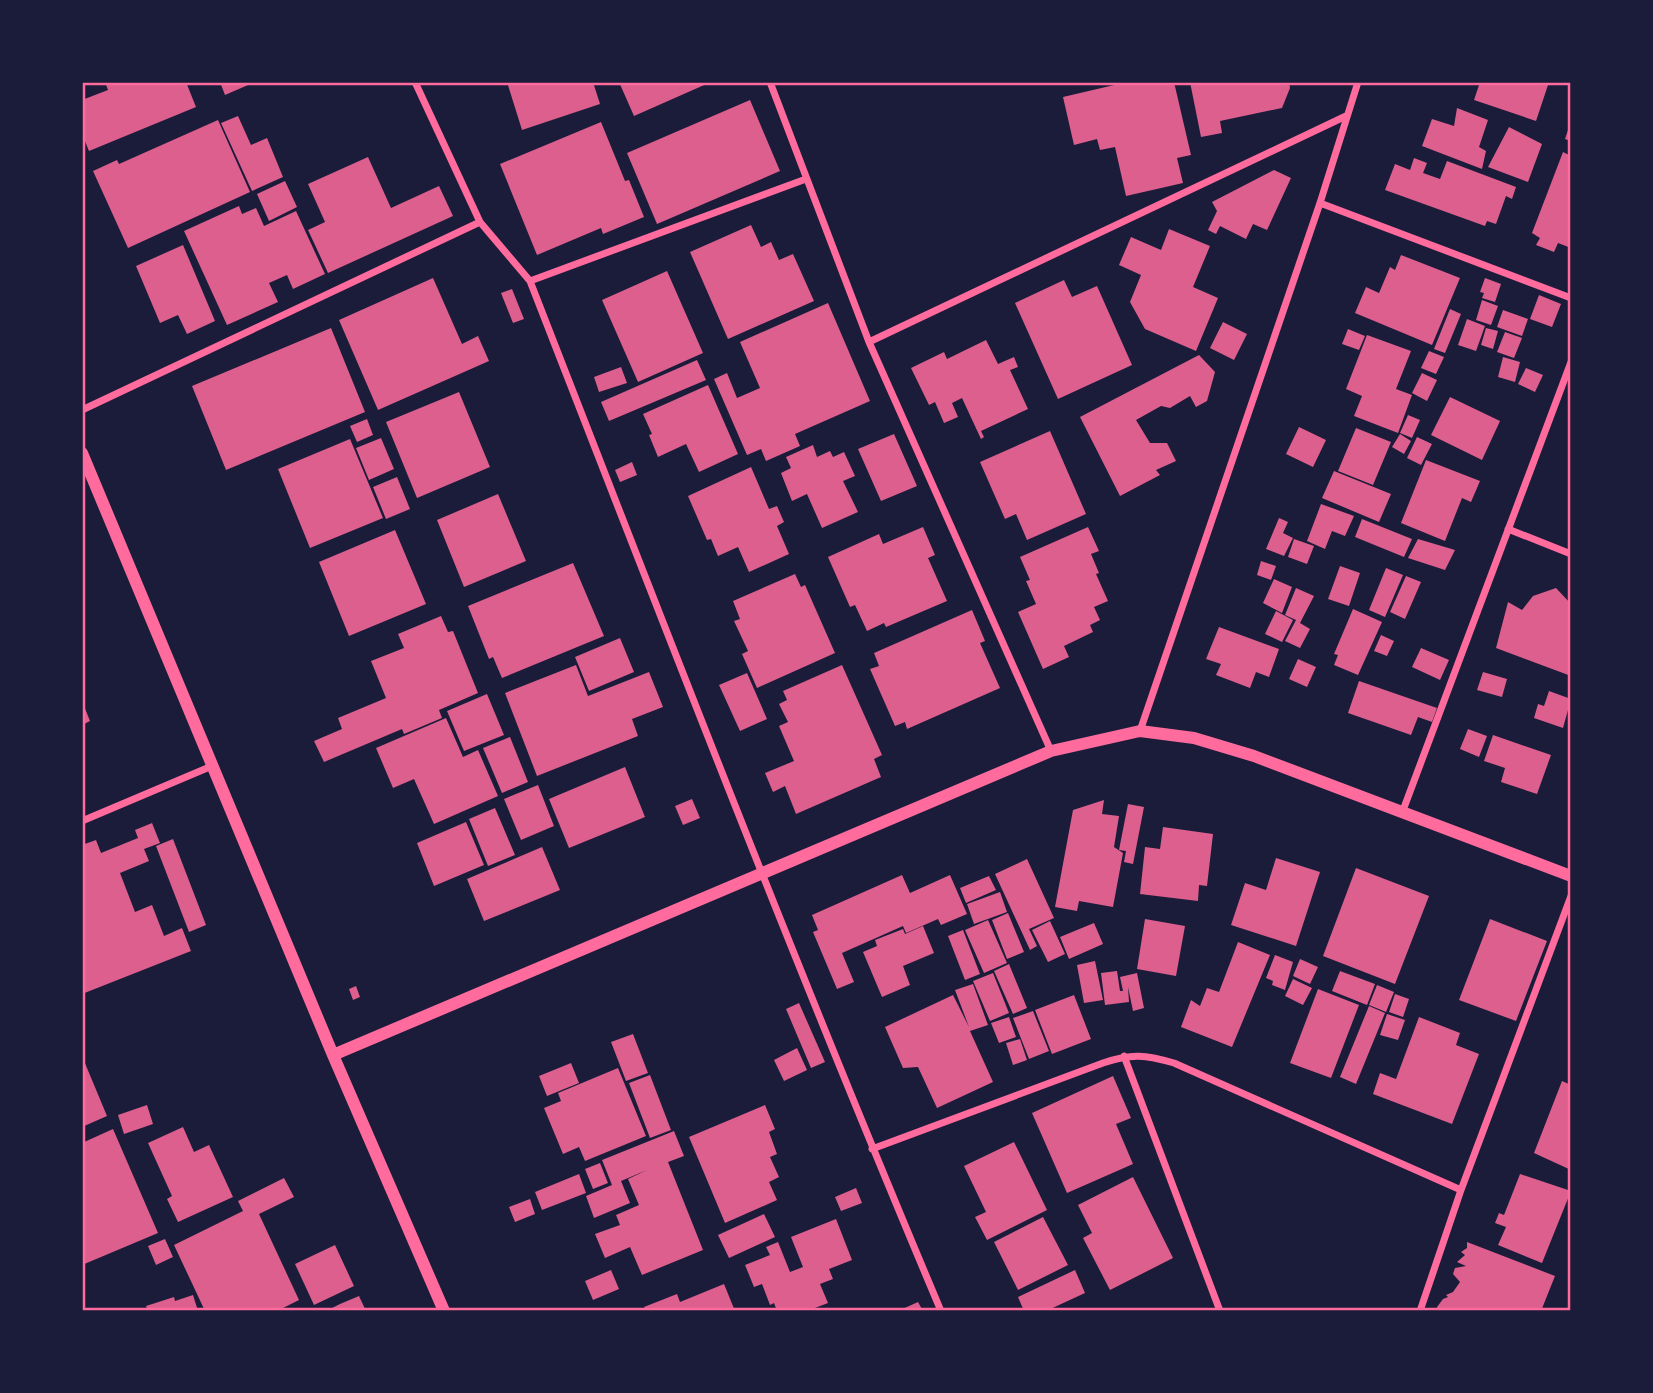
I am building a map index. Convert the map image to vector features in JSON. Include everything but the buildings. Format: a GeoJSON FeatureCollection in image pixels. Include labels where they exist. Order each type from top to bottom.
{"type":"FeatureCollection","features":[{"type":"Feature","properties":{"kind":"street"},"geometry":{"type":"LineString","coordinates":[[415,82],[480,222],[530,281],[761,874],[941,1311]]}},
{"type":"Feature","properties":{"kind":"street"},"geometry":{"type":"LineString","coordinates":[[771,82],[869,342],[1051,751]]}},
{"type":"Feature","properties":{"kind":"street"},"geometry":{"type":"LineString","coordinates":[[1140,731],[1320,203],[1358,82]]}},
{"type":"Feature","properties":{"kind":"street"},"geometry":{"type":"LineString","coordinates":[[869,342],[1346,116]]}},
{"type":"Feature","properties":{"kind":"street"},"geometry":{"type":"LineString","coordinates":[[530,281],[806,179]]}},
{"type":"Feature","properties":{"kind":"street"},"geometry":{"type":"LineString","coordinates":[[1320,203],[1571,298]]}},
{"type":"Feature","properties":{"kind":"street"},"geometry":{"type":"LineString","coordinates":[[82,411],[480,222]]}},
{"type":"Feature","properties":{"kind":"street"},"geometry":{"type":"LineString","coordinates":[[1402,813],[1571,362]]}},
{"type":"Feature","properties":{"kind":"street"},"geometry":{"type":"LineString","coordinates":[[82,453],[333,1055],[444,1311]]}},
{"type":"Feature","properties":{"kind":"street"},"geometry":{"type":"LineString","coordinates":[[1508,529],[1571,554]]}},
{"type":"Feature","properties":{"kind":"street"},"geometry":{"type":"LineString","coordinates":[[333,1055],[1051,751],[1140,731],[1194,738],[1254,756],[1571,876]]}},
{"type":"Feature","properties":{"kind":"street"},"geometry":{"type":"LineString","coordinates":[[82,821],[212,765]]}},
{"type":"Feature","properties":{"kind":"street"},"geometry":{"type":"LineString","coordinates":[[1420,1311],[1461,1190],[1571,896]]}},
{"type":"Feature","properties":{"kind":"street"},"geometry":{"type":"LineString","coordinates":[[873,1149],[1124,1056],[1146,1055],[1174,1063],[1461,1190]]}},
{"type":"Feature","properties":{"kind":"street"},"geometry":{"type":"LineString","coordinates":[[1124,1056],[1220,1311]]}}]}
